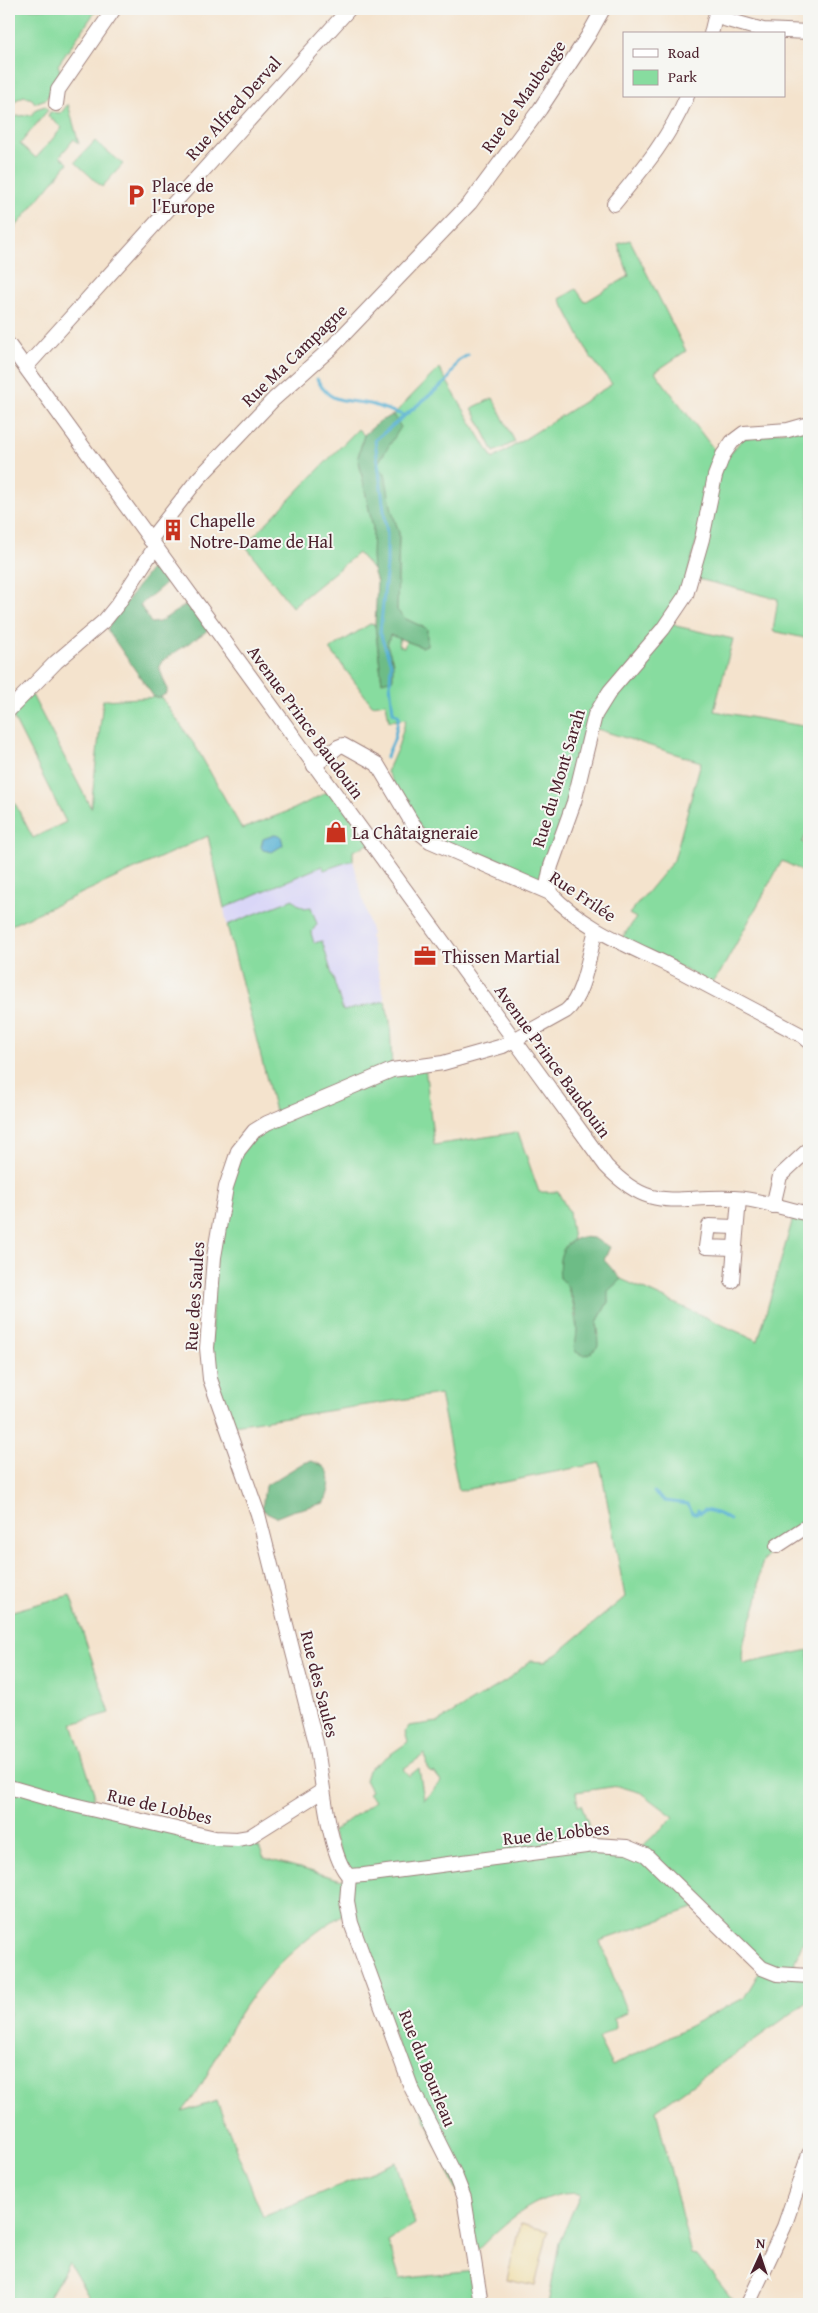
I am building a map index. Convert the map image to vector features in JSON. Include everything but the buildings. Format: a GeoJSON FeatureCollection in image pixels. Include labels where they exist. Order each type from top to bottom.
{"type":"FeatureCollection","features":[{"type":"Feature","properties":{"kind":"street"},"geometry":{"type":"LineString","coordinates":[[56,104],[58,90],[114,9]]}},
{"type":"Feature","properties":{"kind":"street","name":"Rue Alfred Derval"},"geometry":{"type":"LineString","coordinates":[[26,367],[349,9]]}},
{"type":"Feature","properties":{"kind":"street","name":"Rue de Maubeuge"},"geometry":{"type":"LineString","coordinates":[[470,203],[540,109],[588,36],[603,9]]}},
{"type":"Feature","properties":{"kind":"street"},"geometry":{"type":"LineString","coordinates":[[712,32],[720,15],[743,26],[776,31],[809,32]]}},
{"type":"Feature","properties":{"kind":"street"},"geometry":{"type":"LineString","coordinates":[[614,204],[647,164],[666,137],[687,98]]}},
{"type":"Feature","properties":{"kind":"street","name":"Rue Ma Campagne"},"geometry":{"type":"LineString","coordinates":[[9,710],[56,662],[105,620],[118,604],[153,543],[198,479],[274,399],[331,348],[470,203]]}},
{"type":"Feature","properties":{"kind":"street","name":"Avenue Prince Baudouin"},"geometry":{"type":"LineString","coordinates":[[9,346],[314,766],[434,927],[513,1040],[606,1166],[637,1192],[658,1200],[739,1199],[809,1214]]}},
{"type":"Feature","properties":{"kind":"street","name":"Rue du Mont Sarah"},"geometry":{"type":"LineString","coordinates":[[550,893],[548,881],[551,866],[574,802],[595,715],[610,691],[663,629],[686,595],[702,539],[715,476],[723,455],[732,442],[744,433],[788,430],[809,424]]}},
{"type":"Feature","properties":{"kind":"street","name":"Rue Frilée"},"geometry":{"type":"LineString","coordinates":[[314,766],[343,745],[360,753],[377,764],[415,827],[430,841],[550,893],[596,930],[684,973],[803,1036],[809,1041]]}},
{"type":"Feature","properties":{"kind":"street","name":"Rue des Saules"},"geometry":{"type":"LineString","coordinates":[[349,1876],[340,1864],[322,1791],[322,1773],[316,1743],[258,1514],[210,1379],[207,1348],[214,1266],[226,1187],[238,1150],[254,1131],[267,1123],[392,1070],[443,1063],[503,1046],[573,1005],[580,989],[596,930]]}},
{"type":"Feature","properties":{"kind":"street"},"geometry":{"type":"LineString","coordinates":[[773,1206],[780,1176],[809,1149]]}},
{"type":"Feature","properties":{"kind":"street"},"geometry":{"type":"LineString","coordinates":[[732,1281],[733,1248],[739,1199]]}},
{"type":"Feature","properties":{"kind":"street"},"geometry":{"type":"LineString","coordinates":[[733,1248],[706,1247],[709,1226],[735,1227]]}},
{"type":"Feature","properties":{"kind":"street"},"geometry":{"type":"LineString","coordinates":[[777,1546],[809,1525]]}},
{"type":"Feature","properties":{"kind":"street","name":"Rue de Lobbes"},"geometry":{"type":"LineString","coordinates":[[9,1787],[215,1838],[238,1839],[258,1832],[322,1791]]}},
{"type":"Feature","properties":{"kind":"street","name":"Rue de Lobbes"},"geometry":{"type":"LineString","coordinates":[[349,1876],[594,1845],[627,1847],[638,1850],[651,1860],[762,1968],[777,1974],[809,1976]]}},
{"type":"Feature","properties":{"kind":"street","name":"Rue du Bourleau"},"geometry":{"type":"LineString","coordinates":[[349,1876],[347,1901],[351,1923],[411,2087],[455,2175],[464,2198],[481,2304]]}},
{"type":"Feature","properties":{"kind":"street"},"geometry":{"type":"LineString","coordinates":[[748,2304],[784,2226],[809,2154]]}},
{"type":"Feature","properties":{"kind":"shaded area"},"geometry":{"type":"Polygon","coordinates":[[[353,860],[372,935],[370,936],[385,1001],[343,1011],[322,942],[314,943],[311,933],[317,924],[305,909],[293,899],[227,925],[224,908],[322,866],[324,870],[353,860]]]}},
{"type":"Feature","properties":{"kind":"green space"},"geometry":{"type":"Polygon","coordinates":[[[9,9],[97,9],[58,65],[62,76],[46,99],[35,103],[32,99],[24,96],[16,100],[9,110],[9,9]]]}},
{"type":"Feature","properties":{"kind":"green space"},"geometry":{"type":"Polygon","coordinates":[[[68,104],[79,144],[74,139],[60,156],[68,163],[9,235],[9,122],[17,116],[32,115],[36,109],[45,106],[48,110],[20,144],[36,158],[62,128],[48,116],[50,112],[61,113],[68,104]]]}},
{"type":"Feature","properties":{"kind":"green space"},"geometry":{"type":"Polygon","coordinates":[[[95,141],[123,164],[102,187],[75,162],[95,141]]]}},
{"type":"Feature","properties":{"kind":"green space"},"geometry":{"type":"Polygon","coordinates":[[[630,240],[686,351],[655,372],[719,456],[682,595],[586,727],[580,747],[577,773],[544,878],[540,884],[459,851],[421,828],[406,803],[411,800],[402,797],[387,772],[398,747],[406,719],[389,721],[386,703],[372,705],[330,649],[370,624],[375,625],[382,682],[393,662],[387,645],[390,634],[400,638],[398,645],[404,648],[406,641],[422,647],[427,629],[404,618],[397,610],[399,533],[376,466],[400,427],[393,415],[439,368],[493,459],[612,384],[590,356],[560,299],[576,289],[585,302],[629,276],[618,244],[630,240]]]}},
{"type":"Feature","properties":{"kind":"green space"},"geometry":{"type":"Polygon","coordinates":[[[493,398],[515,442],[494,452],[472,408],[493,398]]]}},
{"type":"Feature","properties":{"kind":"green space"},"geometry":{"type":"Polygon","coordinates":[[[393,415],[401,427],[376,466],[385,473],[392,511],[399,533],[397,610],[404,618],[427,629],[427,645],[422,647],[390,635],[387,645],[393,662],[393,679],[382,682],[375,625],[377,582],[373,570],[373,528],[358,457],[364,435],[380,421],[393,415]]]}},
{"type":"Feature","properties":{"kind":"green space"},"geometry":{"type":"Polygon","coordinates":[[[809,427],[809,639],[773,631],[778,599],[694,578],[722,464],[743,438],[809,427]]]}},
{"type":"Feature","properties":{"kind":"green space"},"geometry":{"type":"Polygon","coordinates":[[[358,429],[364,435],[358,457],[373,528],[373,570],[358,553],[292,607],[245,545],[358,429]]]}},
{"type":"Feature","properties":{"kind":"green space"},"geometry":{"type":"Polygon","coordinates":[[[158,559],[172,575],[166,583],[140,605],[151,623],[159,622],[194,600],[210,623],[207,631],[162,661],[159,667],[167,693],[159,698],[154,697],[108,631],[108,627],[158,559]]]}},
{"type":"Feature","properties":{"kind":"green space"},"geometry":{"type":"Polygon","coordinates":[[[671,622],[676,626],[733,639],[714,711],[809,727],[809,830],[802,842],[809,846],[809,874],[782,861],[720,973],[711,983],[622,938],[636,918],[629,914],[674,860],[701,762],[594,728],[598,713],[671,622]]]}},
{"type":"Feature","properties":{"kind":"green space"},"geometry":{"type":"Polygon","coordinates":[[[32,695],[91,808],[103,700],[161,697],[196,747],[242,829],[294,809],[331,790],[371,843],[353,851],[353,860],[324,870],[322,866],[224,908],[208,836],[9,926],[9,792],[33,838],[66,822],[9,709],[32,695]]]}},
{"type":"Feature","properties":{"kind":"green space"},"geometry":{"type":"Polygon","coordinates":[[[293,899],[297,904],[305,908],[311,907],[317,924],[311,933],[314,943],[322,941],[343,1011],[385,1001],[390,1021],[392,1070],[425,1066],[434,1145],[518,1132],[539,1192],[558,1192],[569,1212],[573,1239],[567,1244],[566,1283],[573,1303],[578,1336],[574,1347],[599,1336],[597,1322],[608,1302],[607,1291],[621,1279],[758,1341],[795,1211],[809,1214],[809,1525],[775,1547],[763,1562],[757,1601],[744,1641],[742,1656],[743,1664],[809,1650],[809,1928],[795,1960],[794,1975],[809,1976],[809,2001],[656,2110],[691,2254],[697,2255],[736,2304],[548,2304],[559,2243],[580,2194],[549,2197],[534,2204],[506,2223],[472,2256],[467,2213],[423,2114],[348,1911],[302,1944],[263,1982],[240,2013],[199,2089],[182,2112],[217,2101],[263,2217],[396,2162],[415,2224],[388,2241],[400,2279],[474,2271],[481,2304],[93,2304],[69,2263],[45,2304],[9,2304],[9,1612],[70,1595],[110,1713],[72,1724],[94,1793],[93,1809],[259,1847],[264,1858],[342,1880],[349,1875],[332,1832],[375,1801],[368,1793],[371,1791],[365,1780],[368,1770],[408,1742],[405,1732],[409,1726],[438,1722],[506,1681],[530,1661],[544,1662],[557,1654],[625,1597],[600,1463],[459,1491],[440,1394],[227,1426],[210,1379],[214,1257],[238,1151],[277,1119],[227,925],[293,899]],[[425,1754],[403,1769],[409,1776],[419,1768],[424,1800],[441,1781],[434,1772],[431,1773],[427,1768],[425,1754]],[[618,1786],[576,1792],[578,1806],[581,1805],[588,1823],[587,1841],[638,1850],[674,1817],[642,1793],[618,1786]],[[699,1906],[600,1941],[627,2013],[614,2018],[615,2028],[598,2039],[612,2066],[744,1998],[762,1968],[699,1906]]]}},
{"type":"Feature","properties":{"kind":"green space"},"geometry":{"type":"Polygon","coordinates":[[[582,1237],[593,1238],[610,1247],[604,1260],[621,1279],[608,1291],[608,1302],[597,1322],[598,1346],[586,1355],[576,1352],[574,1347],[577,1331],[575,1310],[570,1291],[560,1278],[559,1271],[560,1258],[565,1247],[575,1239],[582,1237]]]}},
{"type":"Feature","properties":{"kind":"green space"},"geometry":{"type":"Polygon","coordinates":[[[312,1461],[323,1466],[329,1475],[329,1489],[324,1503],[277,1517],[262,1510],[265,1486],[303,1463],[312,1461]]]}},
{"type":"Feature","properties":{"kind":"sand"},"geometry":{"type":"Polygon","coordinates":[[[520,2224],[548,2231],[535,2286],[507,2280],[520,2224]]]}},
{"type":"Feature","properties":{"kind":"water"},"geometry":{"type":"Polygon","coordinates":[[[277,834],[281,836],[283,845],[272,852],[263,850],[261,847],[263,839],[277,834]]]}},
{"type":"Feature","properties":{"kind":"waterway"},"geometry":{"type":"LineString","coordinates":[[386,758],[394,740],[399,716],[393,712],[390,683],[391,664],[380,633],[387,564],[387,533],[375,440],[447,381],[458,361],[468,355]]}},
{"type":"Feature","properties":{"kind":"waterway"},"geometry":{"type":"LineString","coordinates":[[317,379],[327,393],[333,397],[346,401],[370,404],[404,415]]}},
{"type":"Feature","properties":{"kind":"waterway"},"geometry":{"type":"LineString","coordinates":[[654,1492],[665,1501],[688,1504],[692,1513],[697,1513],[698,1510],[700,1513],[704,1510],[730,1520]]}},
{"type":"Feature","properties":{"kind":"place","name":"Place de l'Europe"},"geometry":{"type":"Point","coordinates":[136,195]}},
{"type":"Feature","properties":{"kind":"place","name":"Chapelle Notre-Dame de Hal"},"geometry":{"type":"Point","coordinates":[173,530]}},
{"type":"Feature","properties":{"kind":"place","name":"La Châtaigneraie"},"geometry":{"type":"Point","coordinates":[336,832]}},
{"type":"Feature","properties":{"kind":"place","name":"Thissen Martial"},"geometry":{"type":"Point","coordinates":[425,956]}}]}
